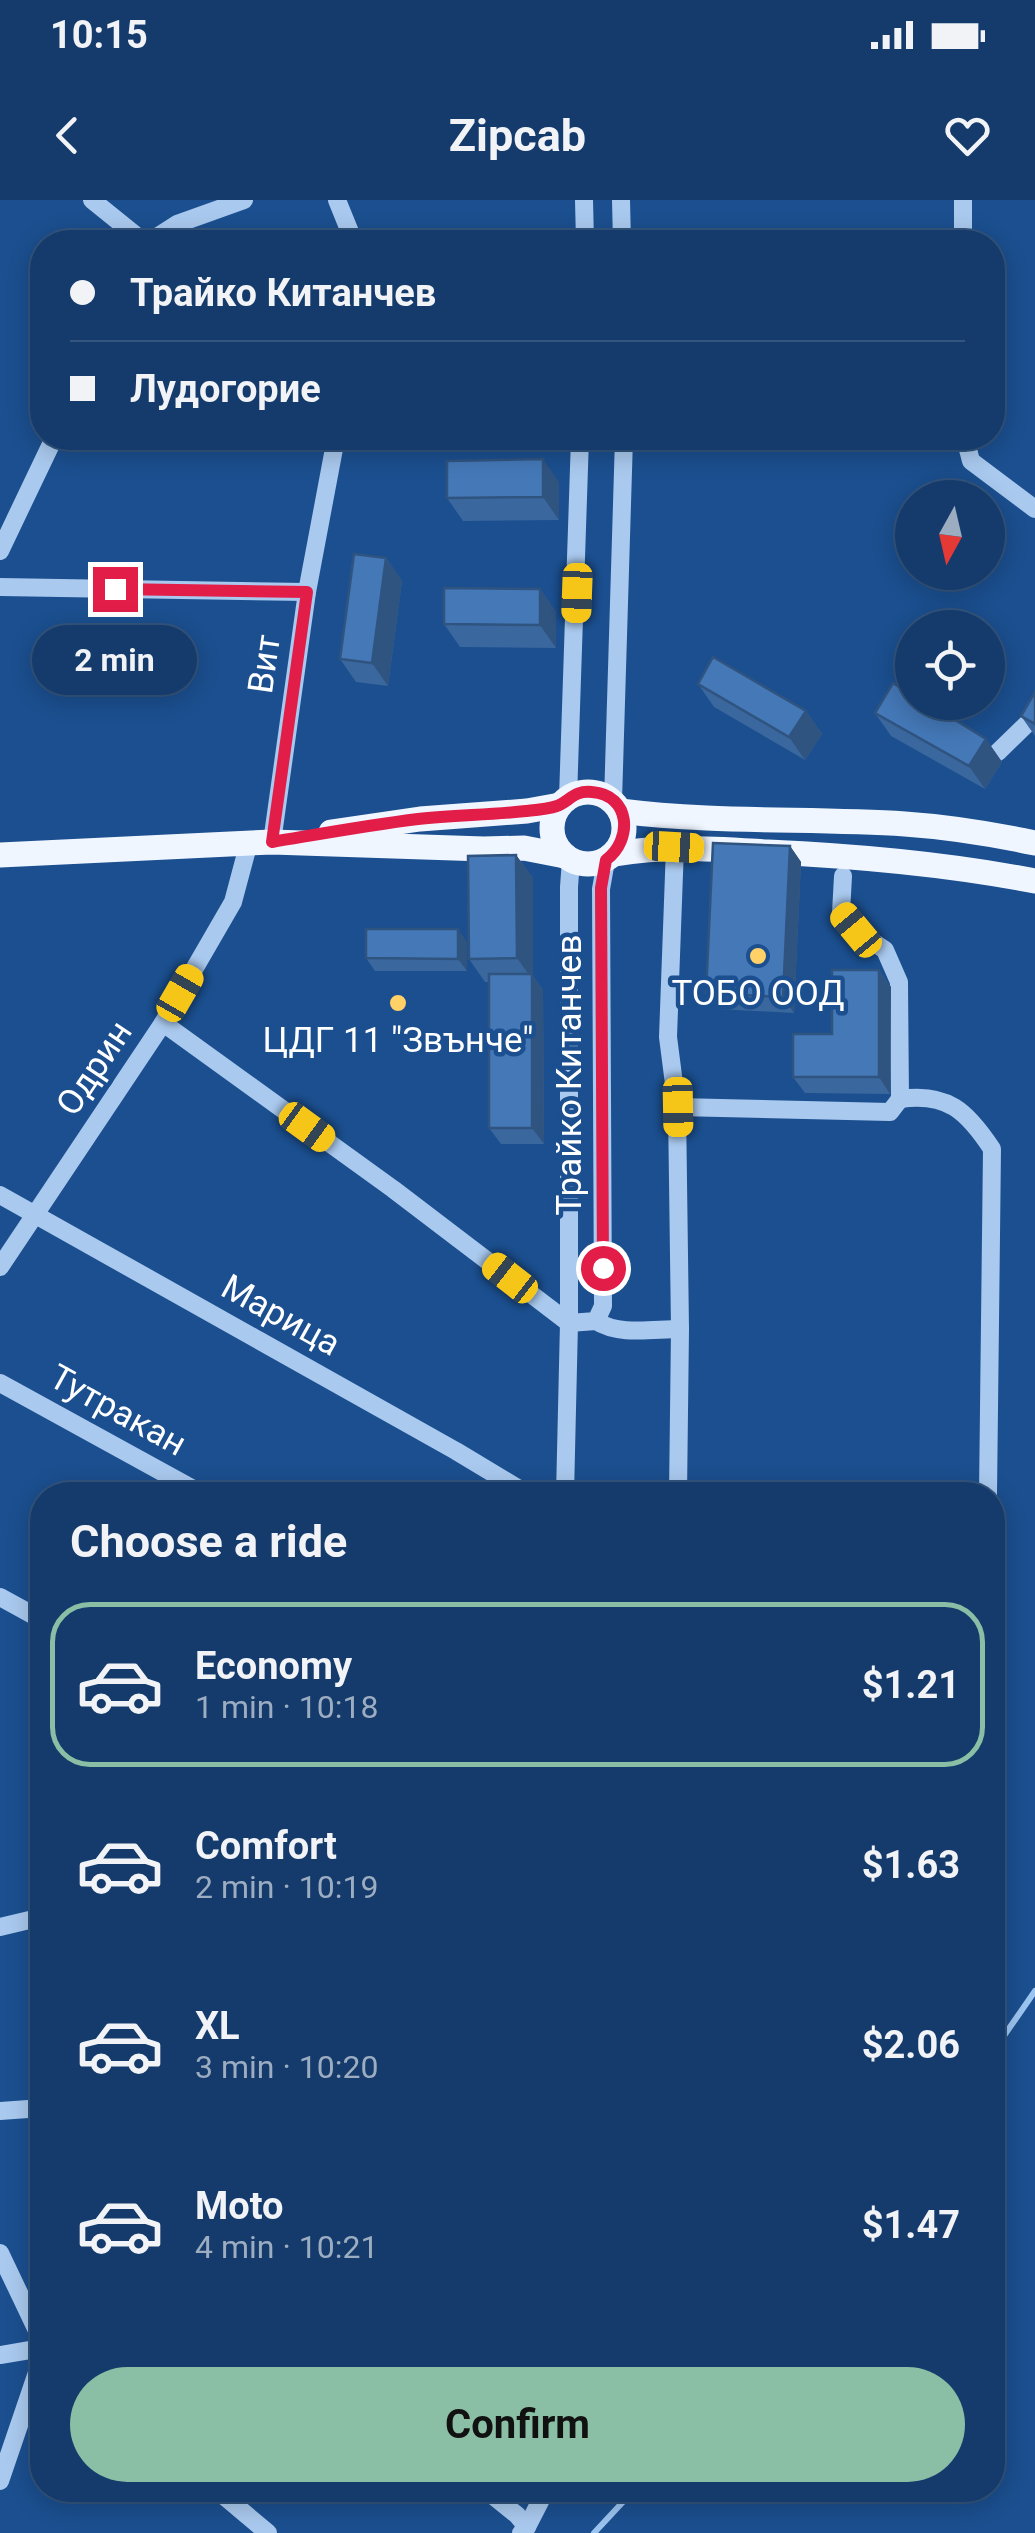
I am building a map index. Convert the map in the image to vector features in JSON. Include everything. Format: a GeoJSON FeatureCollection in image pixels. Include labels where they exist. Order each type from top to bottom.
{"type":"FeatureCollection","features":[{"type":"Feature","properties":{"kind":"main road"},"geometry":{"type":"LineString","coordinates":[[261,842],[420,819],[526,811],[591,792],[603,795],[617,806],[666,817],[907,824],[982,832],[1035,843]]}},
{"type":"Feature","properties":{"kind":"main road"},"geometry":{"type":"LineString","coordinates":[[564,802],[554,815],[553,838],[568,858]]}},
{"type":"Feature","properties":{"kind":"main road"},"geometry":{"type":"LineString","coordinates":[[610,857],[625,833],[617,806]]}},
{"type":"Feature","properties":{"kind":"main road"},"geometry":{"type":"LineString","coordinates":[[0,855],[261,842],[524,848],[596,864],[610,857],[674,847],[829,854],[984,871],[1035,881]]}},
{"type":"Feature","properties":{"kind":"street"},"geometry":{"type":"LineString","coordinates":[[92,200],[131,230]]}},
{"type":"Feature","properties":{"kind":"street"},"geometry":{"type":"LineString","coordinates":[[167,230],[244,200]]}},
{"type":"Feature","properties":{"kind":"street"},"geometry":{"type":"LineString","coordinates":[[336,200],[349,230]]}},
{"type":"Feature","properties":{"kind":"street"},"geometry":{"type":"LineString","coordinates":[[584,200],[585,230]]}},
{"type":"Feature","properties":{"kind":"street"},"geometry":{"type":"LineString","coordinates":[[621,200],[622,230]]}},
{"type":"Feature","properties":{"kind":"street"},"geometry":{"type":"LineString","coordinates":[[962,230],[963,200]]}},
{"type":"Feature","properties":{"kind":"street"},"geometry":{"type":"LineString","coordinates":[[0,551],[48,450]]}},
{"type":"Feature","properties":{"kind":"street","name":"Вит"},"geometry":{"type":"LineString","coordinates":[[261,842],[334,450]]}},
{"type":"Feature","properties":{"kind":"street"},"geometry":{"type":"LineString","coordinates":[[564,802],[579,450]]}},
{"type":"Feature","properties":{"kind":"street"},"geometry":{"type":"LineString","coordinates":[[617,806],[624,450]]}},
{"type":"Feature","properties":{"kind":"street"},"geometry":{"type":"LineString","coordinates":[[968,450],[970,461],[1035,508]]}},
{"type":"Feature","properties":{"kind":"street"},"geometry":{"type":"LineString","coordinates":[[0,588],[307,592]]}},
{"type":"Feature","properties":{"kind":"street"},"geometry":{"type":"LineString","coordinates":[[998,752],[1035,716]]}},
{"type":"Feature","properties":{"kind":"street","name":"Одрин"},"geometry":{"type":"LineString","coordinates":[[0,1267],[163,1024],[233,902],[261,842]]}},
{"type":"Feature","properties":{"kind":"street"},"geometry":{"type":"LineString","coordinates":[[674,847],[668,1037],[678,1107],[678,1482]]}},
{"type":"Feature","properties":{"kind":"street","name":"Трайко Китанчев"},"geometry":{"type":"LineString","coordinates":[[596,1321],[603,1306],[601,888],[610,857]]}},
{"type":"Feature","properties":{"kind":"street","name":"Трайко Китанчев"},"geometry":{"type":"LineString","coordinates":[[565,1482],[569,1323],[568,858]]}},
{"type":"Feature","properties":{"kind":"street"},"geometry":{"type":"LineString","coordinates":[[678,1107],[890,1112],[900,1099],[899,982],[885,950],[856,930],[841,912],[843,876]]}},
{"type":"Feature","properties":{"kind":"street"},"geometry":{"type":"LineString","coordinates":[[163,1024],[394,1189],[569,1323],[596,1321],[618,1330],[680,1328]]}},
{"type":"Feature","properties":{"kind":"street"},"geometry":{"type":"LineString","coordinates":[[900,1099],[920,1096],[956,1106],[992,1149],[988,1482]]}},
{"type":"Feature","properties":{"kind":"street","name":"Марица"},"geometry":{"type":"LineString","coordinates":[[0,1195],[507,1482]]}},
{"type":"Feature","properties":{"kind":"street","name":"Тутракан"},"geometry":{"type":"LineString","coordinates":[[0,1382],[181,1482]]}},
{"type":"Feature","properties":{"kind":"street"},"geometry":{"type":"LineString","coordinates":[[0,1597],[30,1613]]}},
{"type":"Feature","properties":{"kind":"street"},"geometry":{"type":"LineString","coordinates":[[0,1927],[30,1920]]}},
{"type":"Feature","properties":{"kind":"street"},"geometry":{"type":"LineString","coordinates":[[0,2111],[30,2109]]}},
{"type":"Feature","properties":{"kind":"street"},"geometry":{"type":"LineString","coordinates":[[0,2252],[30,2318]]}},
{"type":"Feature","properties":{"kind":"street"},"geometry":{"type":"LineString","coordinates":[[0,2355],[30,2347]]}},
{"type":"Feature","properties":{"kind":"street"},"geometry":{"type":"LineString","coordinates":[[0,2481],[30,2393]]}},
{"type":"Feature","properties":{"kind":"street"},"geometry":{"type":"LineString","coordinates":[[231,2502],[268,2533]]}},
{"type":"Feature","properties":{"kind":"street"},"geometry":{"type":"LineString","coordinates":[[501,2502],[517,2515],[524,2530]]}},
{"type":"Feature","properties":{"kind":"street"},"geometry":{"type":"LineString","coordinates":[[524,2530],[539,2502]]}},
{"type":"Feature","properties":{"kind":"building"},"geometry":{"type":"Polygon","coordinates":[[[543,459],[543,497],[447,498],[447,461],[543,459]]]}},
{"type":"Feature","properties":{"kind":"building"},"geometry":{"type":"Polygon","coordinates":[[[354,554],[386,558],[372,663],[340,659],[354,554]]]}},
{"type":"Feature","properties":{"kind":"building"},"geometry":{"type":"Polygon","coordinates":[[[444,588],[540,589],[540,625],[444,624],[444,588]]]}},
{"type":"Feature","properties":{"kind":"building"},"geometry":{"type":"Polygon","coordinates":[[[713,657],[806,711],[789,737],[698,684],[713,657]]]}},
{"type":"Feature","properties":{"kind":"building"},"geometry":{"type":"Polygon","coordinates":[[[893,683],[895,720],[955,720],[986,739],[969,766],[875,713],[893,683]]]}},
{"type":"Feature","properties":{"kind":"building"},"geometry":{"type":"Polygon","coordinates":[[[1035,692],[1035,724],[1021,716],[1035,692]]]}},
{"type":"Feature","properties":{"kind":"building","name":"ТОБО ООД"},"geometry":{"type":"Polygon","coordinates":[[[713,843],[790,846],[783,997],[706,993],[713,843]]]}},
{"type":"Feature","properties":{"kind":"building"},"geometry":{"type":"Polygon","coordinates":[[[516,855],[517,958],[469,959],[468,856],[516,855]]]}},
{"type":"Feature","properties":{"kind":"building"},"geometry":{"type":"Polygon","coordinates":[[[366,929],[458,929],[458,959],[366,958],[366,929]]]}},
{"type":"Feature","properties":{"kind":"building"},"geometry":{"type":"Polygon","coordinates":[[[832,970],[879,970],[879,1077],[793,1077],[793,1034],[832,1034],[832,970]]]}},
{"type":"Feature","properties":{"kind":"building"},"geometry":{"type":"Polygon","coordinates":[[[489,974],[532,974],[532,1128],[489,1128],[489,974]]]}},
{"type":"Feature","properties":{"kind":"waterway"},"geometry":{"type":"LineString","coordinates":[[1005,2034],[1035,1991]]}},
{"type":"Feature","properties":{"kind":"waterway"},"geometry":{"type":"LineString","coordinates":[[594,2533],[623,2502]]}},
{"type":"Feature","properties":{"kind":"place","name":"ТОБО ООД"},"geometry":{"type":"Point","coordinates":[758,956]}},
{"type":"Feature","properties":{"kind":"place","name":"ЦДГ 11 \"Звънче\""},"geometry":{"type":"Point","coordinates":[398,1003]}},
{"type":"Feature","properties":{"kind":"route"},"geometry":{"type":"LineString","coordinates":[[115,589],[307,592],[272,842],[420,819],[560,806],[579,793],[603,795],[620,810],[625,833],[614,854],[606,860],[601,888],[603,1268]]}}]}
